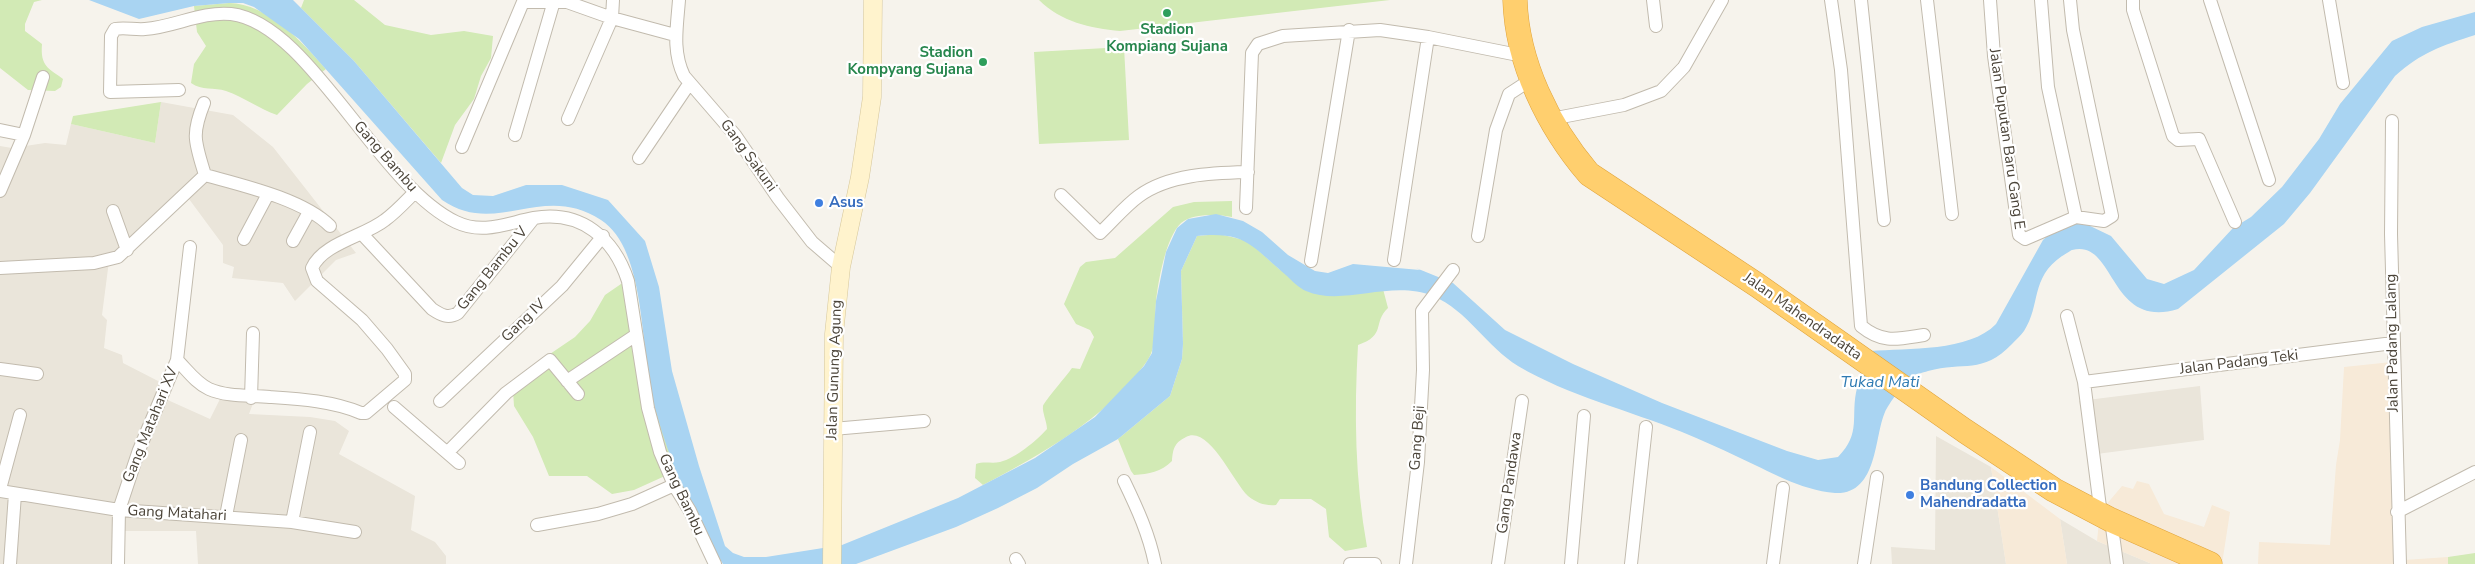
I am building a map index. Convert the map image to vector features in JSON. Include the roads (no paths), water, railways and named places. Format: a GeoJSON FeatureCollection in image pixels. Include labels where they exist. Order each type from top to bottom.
{"type":"FeatureCollection","features":[{"type":"Feature","properties":{"kind":"highway","name":"Jalan Mahendradatta"},"geometry":{"type":"LineString","coordinates":[[1515,0],[1523,56],[1532,79],[1551,119],[1572,154],[1589,174],[1920,398],[2017,467],[2054,490],[2106,518],[2210,564]]}},
{"type":"Feature","properties":{"kind":"main road","name":"Jalan Gunung Agung"},"geometry":{"type":"LineString","coordinates":[[832,564],[833,343],[841,267],[860,177],[872,97],[872,0]]}},
{"type":"Feature","properties":{"kind":"street"},"geometry":{"type":"LineString","coordinates":[[568,119],[612,18],[613,0]]}},
{"type":"Feature","properties":{"kind":"street","name":"Gang Sakuni"},"geometry":{"type":"LineString","coordinates":[[679,0],[674,35],[679,66],[689,84],[735,135],[778,198],[812,242],[841,267]]}},
{"type":"Feature","properties":{"kind":"street"},"geometry":{"type":"LineString","coordinates":[[1653,0],[1656,26]]}},
{"type":"Feature","properties":{"kind":"street"},"geometry":{"type":"LineString","coordinates":[[1551,119],[1624,105],[1661,91],[1684,67],[1722,0]]}},
{"type":"Feature","properties":{"kind":"street"},"geometry":{"type":"LineString","coordinates":[[1832,0],[1841,70],[1861,326],[1871,335],[1887,340],[1924,335]]}},
{"type":"Feature","properties":{"kind":"street"},"geometry":{"type":"LineString","coordinates":[[1861,0],[1884,220]]}},
{"type":"Feature","properties":{"kind":"street"},"geometry":{"type":"LineString","coordinates":[[1926,0],[1952,214]]}},
{"type":"Feature","properties":{"kind":"street","name":"Jalan Puputan Baru Gang E"},"geometry":{"type":"LineString","coordinates":[[1990,0],[1995,64],[2019,235],[2025,239],[2076,217]]}},
{"type":"Feature","properties":{"kind":"street"},"geometry":{"type":"LineString","coordinates":[[2041,0],[2048,87],[2076,217],[2104,221],[2112,216],[2073,30],[2070,0]]}},
{"type":"Feature","properties":{"kind":"street"},"geometry":{"type":"LineString","coordinates":[[2133,0],[2133,10],[2173,136],[2178,140],[2199,139],[2235,222]]}},
{"type":"Feature","properties":{"kind":"street"},"geometry":{"type":"LineString","coordinates":[[2210,0],[2268,180]]}},
{"type":"Feature","properties":{"kind":"street"},"geometry":{"type":"LineString","coordinates":[[2329,0],[2343,83]]}},
{"type":"Feature","properties":{"kind":"street"},"geometry":{"type":"LineString","coordinates":[[515,134],[554,1]]}},
{"type":"Feature","properties":{"kind":"street"},"geometry":{"type":"LineString","coordinates":[[462,147],[523,2],[567,2],[612,18],[674,35]]}},
{"type":"Feature","properties":{"kind":"street","name":"Gang Bambu"},"geometry":{"type":"LineString","coordinates":[[179,90],[110,92],[111,36],[115,29],[144,29],[215,14],[232,14],[256,22],[280,39],[305,63],[414,193],[456,222],[472,227],[493,228],[534,218],[552,217],[572,220],[603,236],[622,262],[634,307],[636,335],[648,408],[660,452],[674,485],[690,512],[715,564]]}},
{"type":"Feature","properties":{"kind":"street"},"geometry":{"type":"LineString","coordinates":[[1246,208],[1252,58],[1255,48],[1263,42],[1283,36],[1350,30],[1380,30],[1428,37],[1523,56]]}},
{"type":"Feature","properties":{"kind":"street"},"geometry":{"type":"LineString","coordinates":[[1311,261],[1350,30]]}},
{"type":"Feature","properties":{"kind":"street"},"geometry":{"type":"LineString","coordinates":[[1394,260],[1428,37]]}},
{"type":"Feature","properties":{"kind":"street"},"geometry":{"type":"LineString","coordinates":[[0,188],[24,134],[43,77]]}},
{"type":"Feature","properties":{"kind":"street"},"geometry":{"type":"LineString","coordinates":[[1478,236],[1496,130],[1509,94],[1532,79]]}},
{"type":"Feature","properties":{"kind":"street"},"geometry":{"type":"LineString","coordinates":[[640,158],[689,84]]}},
{"type":"Feature","properties":{"kind":"street"},"geometry":{"type":"LineString","coordinates":[[204,103],[195,124],[195,132],[205,175]]}},
{"type":"Feature","properties":{"kind":"street","name":"Jalan Padang Lalang"},"geometry":{"type":"LineString","coordinates":[[2392,121],[2390,234],[2400,564]]}},
{"type":"Feature","properties":{"kind":"street"},"geometry":{"type":"LineString","coordinates":[[0,130],[24,134]]}},
{"type":"Feature","properties":{"kind":"street"},"geometry":{"type":"LineString","coordinates":[[1061,194],[1100,233],[1139,195],[1162,184],[1206,175],[1248,172]]}},
{"type":"Feature","properties":{"kind":"street"},"geometry":{"type":"LineString","coordinates":[[205,175],[268,194],[309,212],[330,226]]}},
{"type":"Feature","properties":{"kind":"street"},"geometry":{"type":"LineString","coordinates":[[0,268],[109,261],[127,250],[205,175]]}},
{"type":"Feature","properties":{"kind":"street"},"geometry":{"type":"LineString","coordinates":[[362,234],[385,220],[414,193]]}},
{"type":"Feature","properties":{"kind":"street"},"geometry":{"type":"LineString","coordinates":[[244,239],[268,194]]}},
{"type":"Feature","properties":{"kind":"street"},"geometry":{"type":"LineString","coordinates":[[113,211],[127,250]]}},
{"type":"Feature","properties":{"kind":"street"},"geometry":{"type":"LineString","coordinates":[[293,241],[309,212]]}},
{"type":"Feature","properties":{"kind":"street","name":"Gang Bambu V"},"geometry":{"type":"LineString","coordinates":[[362,234],[432,309],[444,316],[450,316],[458,313],[534,218]]}},
{"type":"Feature","properties":{"kind":"street","name":"Gang Matahari XV"},"geometry":{"type":"LineString","coordinates":[[118,564],[119,510],[138,450],[177,360],[207,388],[251,398],[267,396],[321,402],[366,412],[405,380],[405,374],[362,320],[318,282],[312,273],[314,264],[338,243],[362,234]]}},
{"type":"Feature","properties":{"kind":"street","name":"Gang IV"},"geometry":{"type":"LineString","coordinates":[[440,401],[562,286],[603,236]]}},
{"type":"Feature","properties":{"kind":"street"},"geometry":{"type":"LineString","coordinates":[[177,360],[190,247]]}},
{"type":"Feature","properties":{"kind":"street","name":"Gang Beji"},"geometry":{"type":"LineString","coordinates":[[1406,564],[1418,462],[1422,370],[1422,311],[1453,270]]}},
{"type":"Feature","properties":{"kind":"street"},"geometry":{"type":"LineString","coordinates":[[2067,316],[2084,382],[2106,518],[2116,564]]}},
{"type":"Feature","properties":{"kind":"street"},"geometry":{"type":"LineString","coordinates":[[251,398],[253,333]]}},
{"type":"Feature","properties":{"kind":"street"},"geometry":{"type":"LineString","coordinates":[[567,381],[636,335]]}},
{"type":"Feature","properties":{"kind":"street","name":"Jalan Padang Teki"},"geometry":{"type":"LineString","coordinates":[[2084,382],[2393,343]]}},
{"type":"Feature","properties":{"kind":"street"},"geometry":{"type":"LineString","coordinates":[[448,452],[506,393],[550,360],[578,394]]}},
{"type":"Feature","properties":{"kind":"street"},"geometry":{"type":"LineString","coordinates":[[0,369],[37,374]]}},
{"type":"Feature","properties":{"kind":"street","name":"Gang Pandawa"},"geometry":{"type":"LineString","coordinates":[[1498,564],[1522,401]]}},
{"type":"Feature","properties":{"kind":"street"},"geometry":{"type":"LineString","coordinates":[[394,408],[459,463]]}},
{"type":"Feature","properties":{"kind":"street"},"geometry":{"type":"LineString","coordinates":[[0,490],[20,414]]}},
{"type":"Feature","properties":{"kind":"street"},"geometry":{"type":"LineString","coordinates":[[1571,564],[1584,416]]}},
{"type":"Feature","properties":{"kind":"street"},"geometry":{"type":"LineString","coordinates":[[833,429],[924,421]]}},
{"type":"Feature","properties":{"kind":"street"},"geometry":{"type":"LineString","coordinates":[[1630,564],[1646,427]]}},
{"type":"Feature","properties":{"kind":"street"},"geometry":{"type":"LineString","coordinates":[[292,522],[310,432]]}},
{"type":"Feature","properties":{"kind":"street"},"geometry":{"type":"LineString","coordinates":[[226,516],[241,440]]}},
{"type":"Feature","properties":{"kind":"street"},"geometry":{"type":"LineString","coordinates":[[2397,512],[2475,472]]}},
{"type":"Feature","properties":{"kind":"street"},"geometry":{"type":"LineString","coordinates":[[1864,564],[1877,477]]}},
{"type":"Feature","properties":{"kind":"street"},"geometry":{"type":"LineString","coordinates":[[1124,481],[1140,513],[1155,564]]}},
{"type":"Feature","properties":{"kind":"street"},"geometry":{"type":"LineString","coordinates":[[537,525],[598,514],[632,504],[674,485]]}},
{"type":"Feature","properties":{"kind":"street"},"geometry":{"type":"LineString","coordinates":[[1773,564],[1783,488]]}},
{"type":"Feature","properties":{"kind":"street","name":"Gang Matahari"},"geometry":{"type":"LineString","coordinates":[[0,490],[119,510],[292,522],[355,532]]}},
{"type":"Feature","properties":{"kind":"street"},"geometry":{"type":"LineString","coordinates":[[10,564],[15,494]]}},
{"type":"Feature","properties":{"kind":"street"},"geometry":{"type":"LineString","coordinates":[[1350,564],[1375,564]]}},
{"type":"Feature","properties":{"kind":"water","name":"Tukad Mati"},"geometry":{"type":"Polygon","coordinates":[[[89,0],[293,0],[354,61],[462,188],[473,195],[493,196],[526,185],[562,185],[608,200],[645,241],[659,287],[672,371],[699,466],[725,546],[733,553],[744,557],[766,557],[842,545],[958,498],[1035,458],[1095,417],[1144,366],[1152,353],[1156,301],[1166,252],[1177,228],[1188,219],[1216,214],[1243,221],[1262,232],[1288,255],[1315,271],[1328,273],[1353,264],[1420,270],[1416,268],[1453,283],[1505,330],[1573,364],[1662,403],[1787,451],[1818,460],[1838,457],[1850,440],[1853,432],[1858,383],[1870,351],[1937,347],[1970,340],[1984,333],[1996,324],[2043,240],[2055,229],[2071,222],[2086,224],[2111,236],[2147,279],[2164,284],[2194,270],[2233,228],[2251,217],[2282,187],[2319,139],[2340,104],[2392,41],[2422,27],[2475,12],[2475,35],[2423,55],[2395,76],[2310,193],[2284,224],[2178,309],[2155,312],[2138,307],[2125,296],[2097,257],[2086,250],[2072,250],[2062,256],[2045,273],[2037,292],[2033,311],[2024,331],[2001,354],[1982,364],[1941,368],[1914,375],[1908,379],[1885,412],[1872,463],[1867,475],[1859,485],[1849,491],[1835,493],[1797,484],[1682,432],[1537,377],[1507,358],[1467,319],[1445,302],[1433,296],[1401,290],[1336,296],[1320,295],[1301,288],[1248,243],[1227,236],[1197,236],[1181,271],[1182,359],[1170,396],[1118,439],[1073,464],[1037,488],[998,508],[956,527],[856,564],[723,564],[691,506],[673,464],[653,401],[634,277],[627,254],[616,234],[601,220],[579,210],[559,206],[482,214],[462,210],[442,200],[299,39],[254,7],[243,3],[194,6],[139,19],[89,0]]]}},
{"type":"Feature","properties":{"kind":"place","name":"Stadion Kompiang Sujana"},"geometry":{"type":"Point","coordinates":[1167,13]}},
{"type":"Feature","properties":{"kind":"place","name":"Stadion Kompyang Sujana"},"geometry":{"type":"Point","coordinates":[983,62]}},
{"type":"Feature","properties":{"kind":"place","name":"Asus"},"geometry":{"type":"Point","coordinates":[819,203]}},
{"type":"Feature","properties":{"kind":"place","name":"Bandung Collection Mahendradatta"},"geometry":{"type":"Point","coordinates":[1910,495]}}]}
